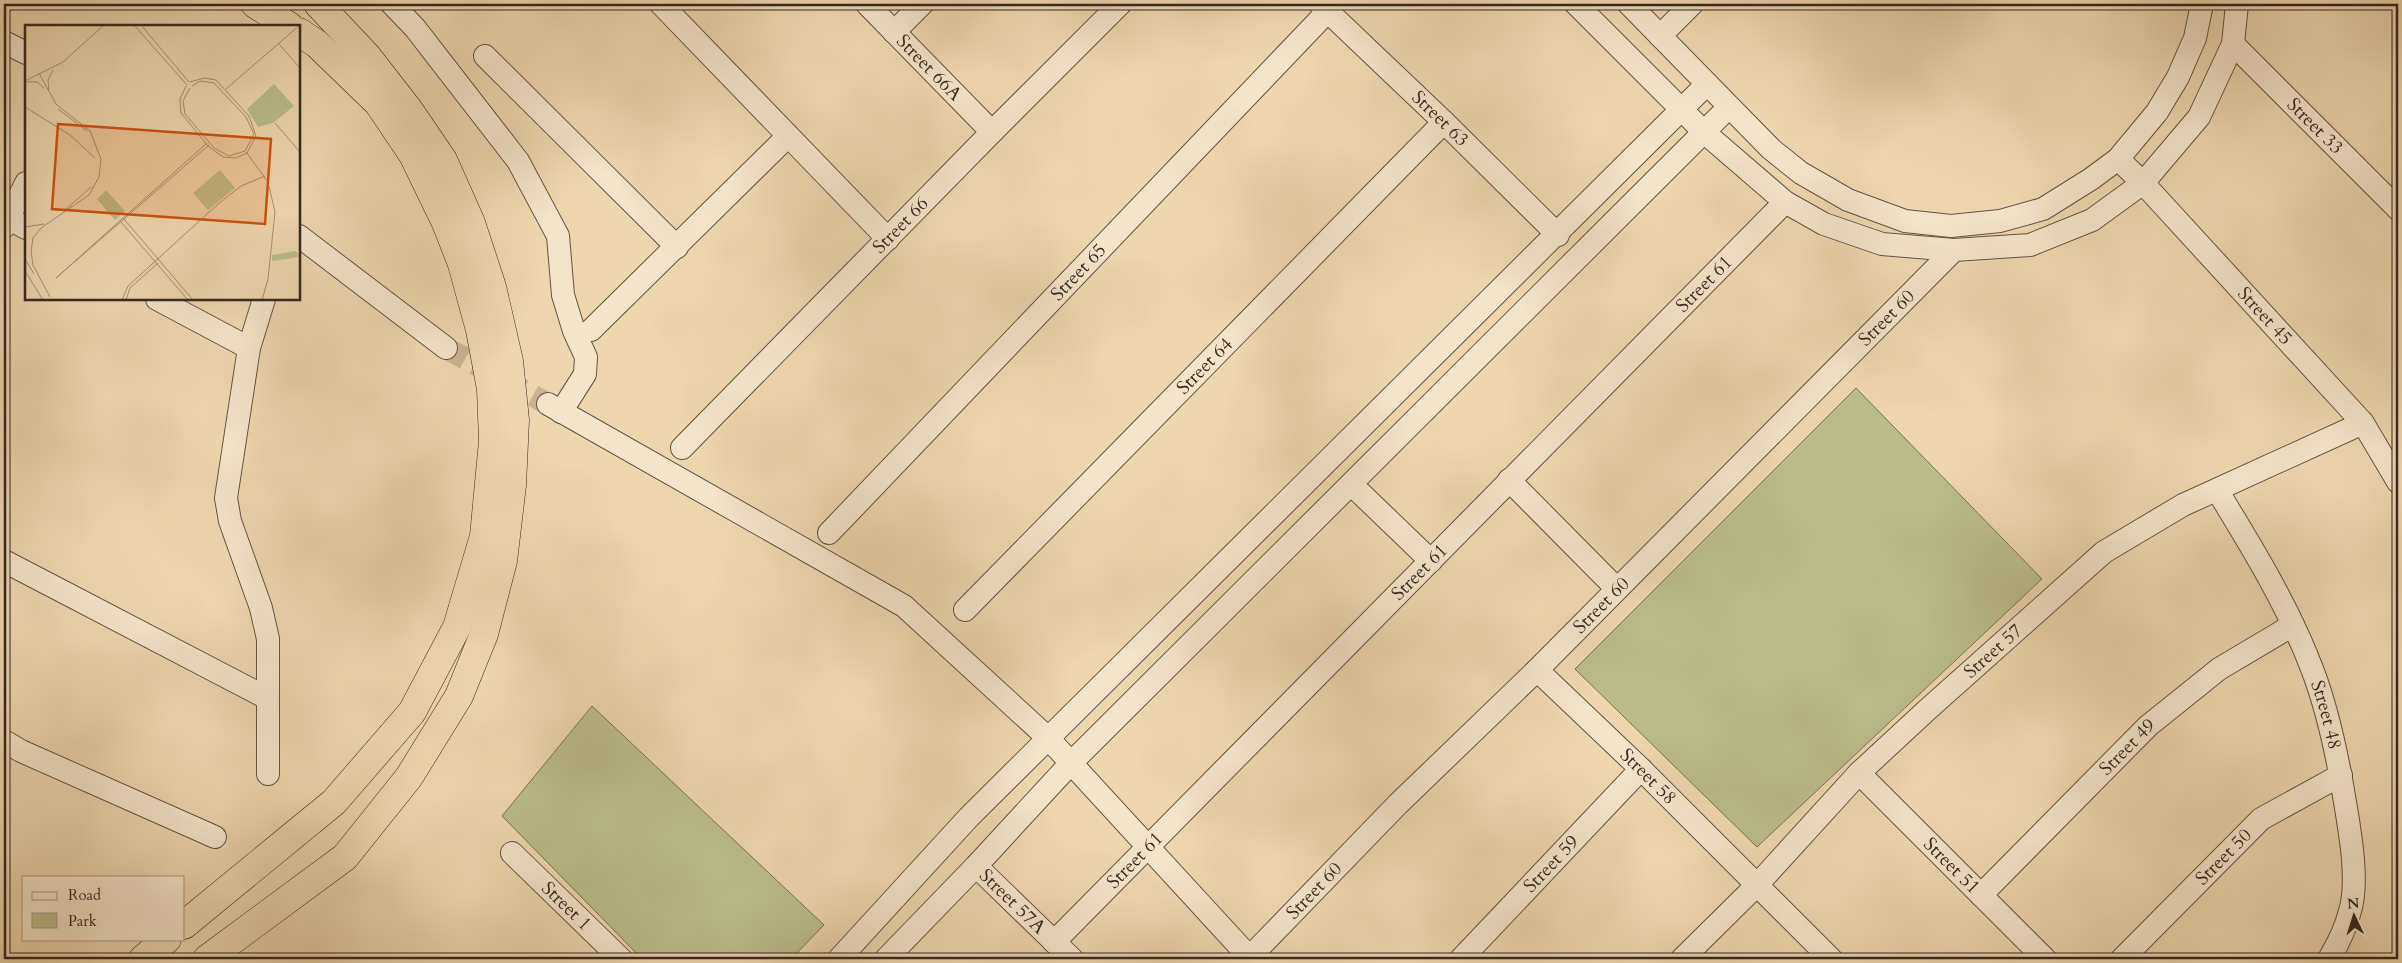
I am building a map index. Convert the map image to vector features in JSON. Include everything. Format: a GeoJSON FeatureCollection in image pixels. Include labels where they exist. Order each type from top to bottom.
{"type":"FeatureCollection","features":[{"type":"Feature","properties":{"kind":"highway"},"geometry":{"type":"LineString","coordinates":[[255,4],[287,25]]}},
{"type":"Feature","properties":{"kind":"highway"},"geometry":{"type":"LineString","coordinates":[[207,959],[345,857],[409,777],[459,696],[484,634],[503,561],[512,485],[514,420],[509,361],[492,287],[471,223],[442,160],[409,110],[367,56],[318,4]]}},
{"type":"Feature","properties":{"kind":"highway"},"geometry":{"type":"LineString","coordinates":[[185,924],[334,802],[412,712],[457,627],[484,536],[493,441],[491,389],[480,330],[462,264],[446,223],[413,155],[378,103],[317,44],[300,33]]}},
{"type":"Feature","properties":{"kind":"highway"},"geometry":{"type":"LineString","coordinates":[[143,959],[166,940]]}},
{"type":"Feature","properties":{"kind":"street"},"geometry":{"type":"LineString","coordinates":[[392,4],[415,28],[518,161],[558,236],[562,295],[574,331],[586,357],[585,374],[554,408],[904,606],[1048,738],[1250,959]]}},
{"type":"Feature","properties":{"kind":"street"},"geometry":{"type":"LineString","coordinates":[[661,4],[888,239]]}},
{"type":"Feature","properties":{"kind":"street","name":"Street 66A"},"geometry":{"type":"LineString","coordinates":[[867,4],[992,132]]}},
{"type":"Feature","properties":{"kind":"street"},"geometry":{"type":"LineString","coordinates":[[894,32],[922,4]]}},
{"type":"Feature","properties":{"kind":"street","name":"Street 66"},"geometry":{"type":"LineString","coordinates":[[682,448],[1120,4]]}},
{"type":"Feature","properties":{"kind":"street"},"geometry":{"type":"LineString","coordinates":[[1576,4],[1705,133],[1785,202],[1824,224],[1882,244],[1954,250],[2030,245],[2092,220],[2143,184],[2199,117],[2233,44],[2237,4]]}},
{"type":"Feature","properties":{"kind":"street"},"geometry":{"type":"LineString","coordinates":[[1629,4],[1771,149],[1800,173],[1848,200],[1905,221],[1951,226],[2000,221],[2043,209],[2091,180],[2118,159],[2157,112],[2178,77],[2195,38],[2202,4]]}},
{"type":"Feature","properties":{"kind":"street"},"geometry":{"type":"LineString","coordinates":[[1660,36],[1692,4]]}},
{"type":"Feature","properties":{"kind":"street","name":"Street 63"},"geometry":{"type":"LineString","coordinates":[[1324,8],[1444,122],[1558,235]]}},
{"type":"Feature","properties":{"kind":"street","name":"Street 65"},"geometry":{"type":"LineString","coordinates":[[829,533],[1324,8]]}},
{"type":"Feature","properties":{"kind":"street"},"geometry":{"type":"LineString","coordinates":[[4,42],[25,52]]}},
{"type":"Feature","properties":{"kind":"street","name":"Street 33"},"geometry":{"type":"LineString","coordinates":[[2233,44],[2398,209]]}},
{"type":"Feature","properties":{"kind":"street"},"geometry":{"type":"LineString","coordinates":[[485,56],[677,247]]}},
{"type":"Feature","properties":{"kind":"street"},"geometry":{"type":"LineString","coordinates":[[839,959],[969,818],[1048,738],[1558,235],[1707,84]]}},
{"type":"Feature","properties":{"kind":"street"},"geometry":{"type":"LineString","coordinates":[[886,959],[976,866],[1070,764],[1352,485],[1729,107]]}},
{"type":"Feature","properties":{"kind":"street","name":"Street 64"},"geometry":{"type":"LineString","coordinates":[[965,610],[1444,122]]}},
{"type":"Feature","properties":{"kind":"street"},"geometry":{"type":"LineString","coordinates":[[591,330],[788,136]]}},
{"type":"Feature","properties":{"kind":"street","name":"Street 45"},"geometry":{"type":"LineString","coordinates":[[2118,159],[2362,423],[2398,482]]}},
{"type":"Feature","properties":{"kind":"street"},"geometry":{"type":"LineString","coordinates":[[10,222],[25,185]]}},
{"type":"Feature","properties":{"kind":"street","name":"Street 61"},"geometry":{"type":"LineString","coordinates":[[1054,942],[1785,202]]}},
{"type":"Feature","properties":{"kind":"street"},"geometry":{"type":"LineString","coordinates":[[300,237],[446,348]]}},
{"type":"Feature","properties":{"kind":"street","name":"Street 60"},"geometry":{"type":"LineString","coordinates":[[1250,959],[1398,804],[1537,670],[1954,250]]}},
{"type":"Feature","properties":{"kind":"street"},"geometry":{"type":"LineString","coordinates":[[159,300],[249,348]]}},
{"type":"Feature","properties":{"kind":"street"},"geometry":{"type":"LineString","coordinates":[[264,300],[249,348],[226,498],[230,521],[261,608],[268,639],[268,774]]}},
{"type":"Feature","properties":{"kind":"street","name":"Street 57"},"geometry":{"type":"LineString","coordinates":[[1682,959],[1757,885],[1859,773],[1926,710],[2104,552],[2183,505],[2362,423]]}},
{"type":"Feature","properties":{"kind":"street"},"geometry":{"type":"LineString","coordinates":[[1510,480],[1617,589]]}},
{"type":"Feature","properties":{"kind":"street"},"geometry":{"type":"LineString","coordinates":[[1352,485],[1431,561]]}},
{"type":"Feature","properties":{"kind":"street","name":"Street 48"},"geometry":{"type":"LineString","coordinates":[[2217,490],[2256,554],[2293,625],[2314,674],[2329,724],[2341,775],[2353,867],[2351,909],[2341,938],[2329,959]]}},
{"type":"Feature","properties":{"kind":"street"},"geometry":{"type":"LineString","coordinates":[[4,561],[268,698]]}},
{"type":"Feature","properties":{"kind":"street","name":"Street 49"},"geometry":{"type":"LineString","coordinates":[[1981,896],[2148,726],[2219,669],[2293,625]]}},
{"type":"Feature","properties":{"kind":"street","name":"Street 58"},"geometry":{"type":"LineString","coordinates":[[1537,670],[1641,769],[1831,959]]}},
{"type":"Feature","properties":{"kind":"street"},"geometry":{"type":"LineString","coordinates":[[4,741],[215,838]]}},
{"type":"Feature","properties":{"kind":"street","name":"Street 59"},"geometry":{"type":"LineString","coordinates":[[1461,959],[1641,769]]}},
{"type":"Feature","properties":{"kind":"street","name":"Street 51"},"geometry":{"type":"LineString","coordinates":[[1859,773],[2045,959]]}},
{"type":"Feature","properties":{"kind":"street","name":"Street 50"},"geometry":{"type":"LineString","coordinates":[[2122,959],[2261,819],[2341,775]]}},
{"type":"Feature","properties":{"kind":"street","name":"Street 1"},"geometry":{"type":"LineString","coordinates":[[512,852],[620,959]]}},
{"type":"Feature","properties":{"kind":"street","name":"Street 57A"},"geometry":{"type":"LineString","coordinates":[[976,866],[1072,959]]}},
{"type":"Feature","properties":{"kind":"green space"},"geometry":{"type":"Polygon","coordinates":[[[1856,388],[2042,579],[1757,847],[1575,669],[1856,388]]]}},
{"type":"Feature","properties":{"kind":"green space"},"geometry":{"type":"Polygon","coordinates":[[[592,706],[824,925],[791,959],[642,959],[502,816],[592,706]]]}},
{"type":"Feature","properties":{"kind":"tunnel"},"geometry":{"type":"LineString","coordinates":[[446,348],[548,404]]}}]}
